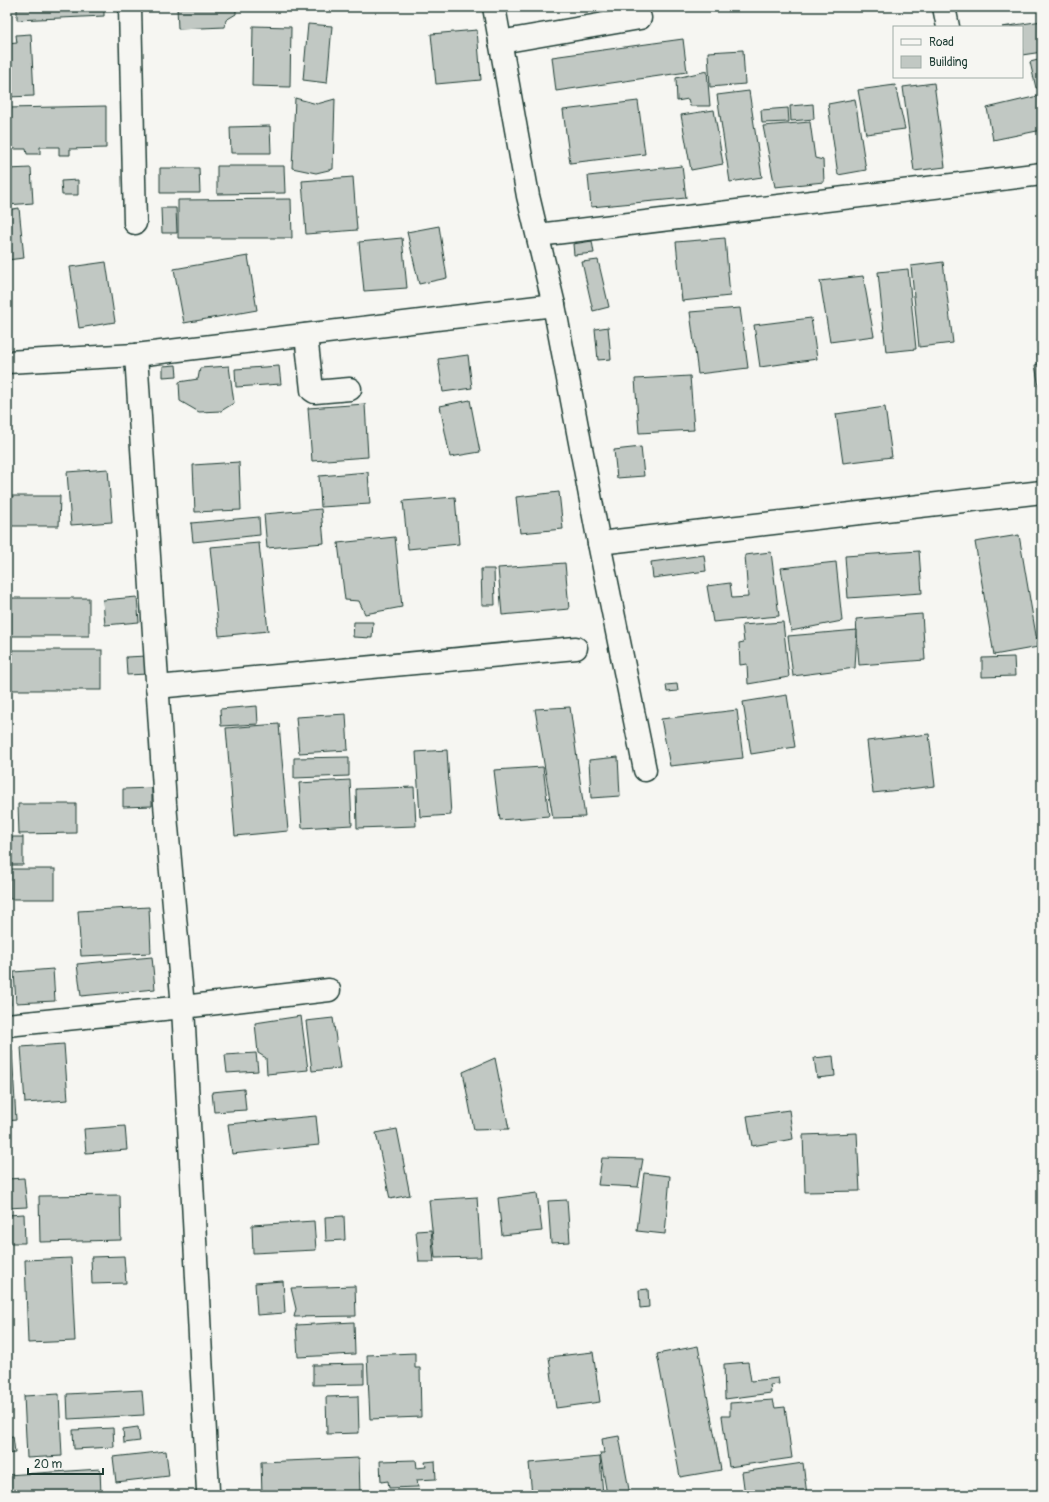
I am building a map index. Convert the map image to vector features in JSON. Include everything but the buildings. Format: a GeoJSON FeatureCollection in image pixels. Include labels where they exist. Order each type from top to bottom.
{"type":"FeatureCollection","features":[{"type":"Feature","properties":{"kind":"street"},"geometry":{"type":"LineString","coordinates":[[130,7],[135,223]]}},
{"type":"Feature","properties":{"kind":"street"},"geometry":{"type":"LineString","coordinates":[[494,7],[528,196],[554,305],[599,543],[645,770]]}},
{"type":"Feature","properties":{"kind":"street"},"geometry":{"type":"LineString","coordinates":[[944,7],[948,26]]}},
{"type":"Feature","properties":{"kind":"street"},"geometry":{"type":"LineString","coordinates":[[500,42],[640,18]]}},
{"type":"Feature","properties":{"kind":"street"},"geometry":{"type":"LineString","coordinates":[[538,235],[1042,174]]}},
{"type":"Feature","properties":{"kind":"street"},"geometry":{"type":"LineString","coordinates":[[7,362],[136,355],[554,305]]}},
{"type":"Feature","properties":{"kind":"street"},"geometry":{"type":"LineString","coordinates":[[306,335],[312,390],[315,392],[350,389]]}},
{"type":"Feature","properties":{"kind":"street"},"geometry":{"type":"LineString","coordinates":[[136,355],[165,804],[183,1007],[208,1491]]}},
{"type":"Feature","properties":{"kind":"street"},"geometry":{"type":"LineString","coordinates":[[599,543],[1042,492]]}},
{"type":"Feature","properties":{"kind":"street"},"geometry":{"type":"LineString","coordinates":[[157,687],[576,648]]}},
{"type":"Feature","properties":{"kind":"street"},"geometry":{"type":"LineString","coordinates":[[7,1025],[329,990]]}}]}
